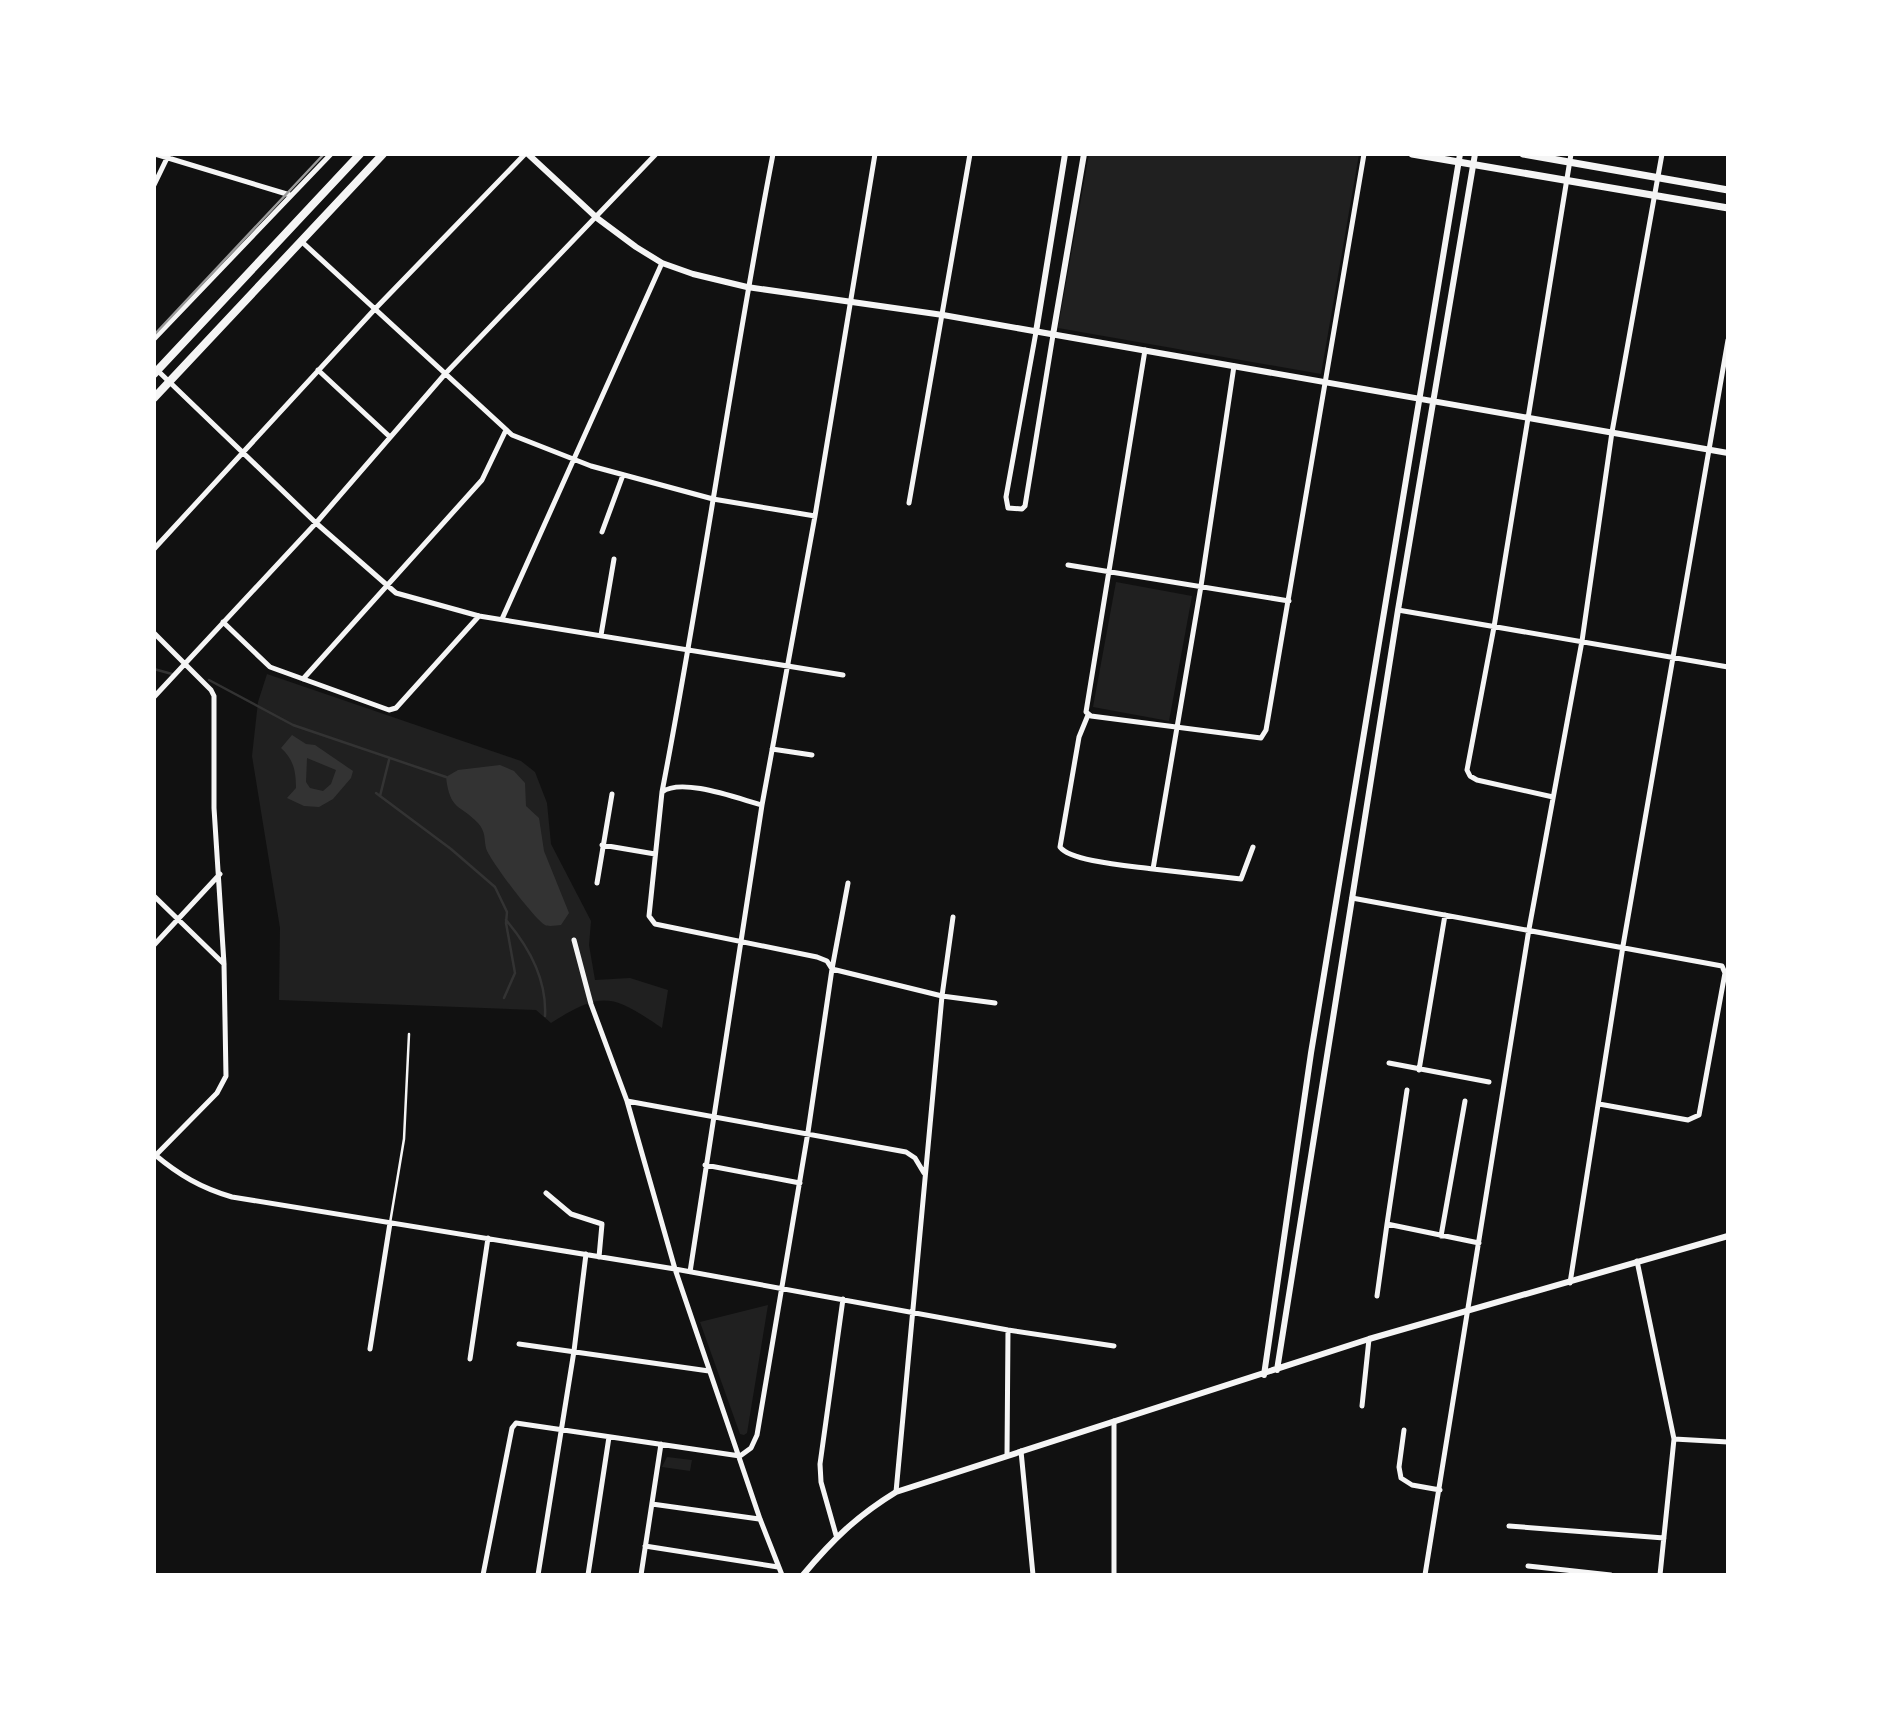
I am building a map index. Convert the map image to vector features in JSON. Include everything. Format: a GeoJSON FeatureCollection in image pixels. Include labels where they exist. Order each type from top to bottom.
{"type":"FeatureCollection","features":[{"type":"Feature","properties":{"kind":"main road"},"geometry":{"type":"LineString","coordinates":[[156,372],[360,154]]}},
{"type":"Feature","properties":{"kind":"main road"},"geometry":{"type":"LineString","coordinates":[[154,398],[383,154]]}},
{"type":"Feature","properties":{"kind":"main road"},"geometry":{"type":"LineString","coordinates":[[1412,154],[1459,158],[1473,165],[1728,208]]}},
{"type":"Feature","properties":{"kind":"main road"},"geometry":{"type":"LineString","coordinates":[[1522,154],[1570,158],[1658,178],[1728,190]]}},
{"type":"Feature","properties":{"kind":"street"},"geometry":{"type":"LineString","coordinates":[[155,154],[290,195]]}},
{"type":"Feature","properties":{"kind":"street"},"geometry":{"type":"LineString","coordinates":[[154,340],[331,154]]}},
{"type":"Feature","properties":{"kind":"street"},"geometry":{"type":"LineString","coordinates":[[154,549],[374,310],[526,154],[597,218],[662,262],[747,286],[943,315],[1728,453]]}},
{"type":"Feature","properties":{"kind":"street"},"geometry":{"type":"LineString","coordinates":[[154,697],[316,523],[445,374],[656,154]]}},
{"type":"Feature","properties":{"kind":"street"},"geometry":{"type":"LineString","coordinates":[[773,154],[747,286],[689,651],[662,792],[649,916],[655,924],[663,926],[817,957],[827,961],[832,970],[942,996],[995,1003]]}},
{"type":"Feature","properties":{"kind":"street"},"geometry":{"type":"LineString","coordinates":[[690,1272],[712,1115],[762,805],[815,516],[848,300],[875,154]]}},
{"type":"Feature","properties":{"kind":"street"},"geometry":{"type":"LineString","coordinates":[[909,503],[970,154]]}},
{"type":"Feature","properties":{"kind":"street"},"geometry":{"type":"LineString","coordinates":[[1065,154],[1006,497],[1008,508],[1014,509],[1025,506],[1084,154]]}},
{"type":"Feature","properties":{"kind":"street"},"geometry":{"type":"LineString","coordinates":[[1088,715],[1243,737],[1265,736],[1364,154]]}},
{"type":"Feature","properties":{"kind":"street"},"geometry":{"type":"LineString","coordinates":[[1277,1370],[1432,401],[1475,154]]}},
{"type":"Feature","properties":{"kind":"street"},"geometry":{"type":"LineString","coordinates":[[1426,1575],[1529,929],[1582,641],[1612,432],[1662,154]]}},
{"type":"Feature","properties":{"kind":"street"},"geometry":{"type":"LineString","coordinates":[[154,185],[167,156]]}},
{"type":"Feature","properties":{"kind":"street"},"geometry":{"type":"LineString","coordinates":[[1264,1375],[1311,1053],[1459,158]]}},
{"type":"Feature","properties":{"kind":"street"},"geometry":{"type":"LineString","coordinates":[[1553,797],[1477,780],[1470,776],[1467,770],[1494,627],[1570,158]]}},
{"type":"Feature","properties":{"kind":"street"},"geometry":{"type":"LineString","coordinates":[[301,241],[506,430],[571,459],[623,475],[713,499],[815,516]]}},
{"type":"Feature","properties":{"kind":"street"},"geometry":{"type":"LineString","coordinates":[[502,619],[571,459],[662,262]]}},
{"type":"Feature","properties":{"kind":"street"},"geometry":{"type":"LineString","coordinates":[[1570,1283],[1623,946],[1728,340]]}},
{"type":"Feature","properties":{"kind":"street"},"geometry":{"type":"LineString","coordinates":[[1144,350],[1086,708],[1088,715],[1079,737],[1060,847],[1063,852],[1081,858],[1241,879],[1253,847]]}},
{"type":"Feature","properties":{"kind":"street"},"geometry":{"type":"LineString","coordinates":[[1153,869],[1201,586],[1234,366]]}},
{"type":"Feature","properties":{"kind":"street"},"geometry":{"type":"LineString","coordinates":[[318,370],[390,437]]}},
{"type":"Feature","properties":{"kind":"street"},"geometry":{"type":"LineString","coordinates":[[156,372],[316,523],[396,593],[479,616],[843,675]]}},
{"type":"Feature","properties":{"kind":"street"},"geometry":{"type":"LineString","coordinates":[[303,679],[482,480],[506,430]]}},
{"type":"Feature","properties":{"kind":"street"},"geometry":{"type":"LineString","coordinates":[[602,532],[623,475]]}},
{"type":"Feature","properties":{"kind":"street"},"geometry":{"type":"LineString","coordinates":[[1392,555],[1407,559]]}},
{"type":"Feature","properties":{"kind":"street"},"geometry":{"type":"LineString","coordinates":[[601,635],[614,558]]}},
{"type":"Feature","properties":{"kind":"street"},"geometry":{"type":"LineString","coordinates":[[1069,565],[1289,601]]}},
{"type":"Feature","properties":{"kind":"street"},"geometry":{"type":"LineString","coordinates":[[1398,610],[1728,667]]}},
{"type":"Feature","properties":{"kind":"street"},"geometry":{"type":"LineString","coordinates":[[223,622],[270,667],[389,710],[396,708],[479,616]]}},
{"type":"Feature","properties":{"kind":"street"},"geometry":{"type":"LineString","coordinates":[[154,633],[214,696],[214,808],[220,874],[226,1076],[217,1093],[154,1155],[201,1188],[232,1197],[675,1269],[1008,1330],[1114,1346]]}},
{"type":"Feature","properties":{"kind":"street"},"geometry":{"type":"LineString","coordinates":[[772,749],[812,755]]}},
{"type":"Feature","properties":{"kind":"street"},"geometry":{"type":"LineString","coordinates":[[662,792],[669,787],[683,786],[762,805]]}},
{"type":"Feature","properties":{"kind":"street"},"geometry":{"type":"LineString","coordinates":[[597,883],[612,794]]}},
{"type":"Feature","properties":{"kind":"street"},"geometry":{"type":"LineString","coordinates":[[602,845],[655,853]]}},
{"type":"Feature","properties":{"kind":"street"},"geometry":{"type":"LineString","coordinates":[[154,944],[220,874]]}},
{"type":"Feature","properties":{"kind":"street"},"geometry":{"type":"LineString","coordinates":[[483,1575],[512,1427],[522,1422],[740,1456],[751,1448],[757,1435],[848,883]]}},
{"type":"Feature","properties":{"kind":"street"},"geometry":{"type":"LineString","coordinates":[[154,896],[224,964]]}},
{"type":"Feature","properties":{"kind":"street"},"geometry":{"type":"LineString","coordinates":[[1352,898],[1717,963],[1726,973],[1699,1115],[1688,1121],[1599,1104]]}},
{"type":"Feature","properties":{"kind":"street"},"geometry":{"type":"LineString","coordinates":[[1419,1070],[1445,915]]}},
{"type":"Feature","properties":{"kind":"street"},"geometry":{"type":"LineString","coordinates":[[896,1492],[942,996],[953,917]]}},
{"type":"Feature","properties":{"kind":"street"},"geometry":{"type":"LineString","coordinates":[[574,940],[591,1004],[627,1101],[675,1269],[760,1519],[782,1575]]}},
{"type":"Feature","properties":{"kind":"street"},"geometry":{"type":"LineString","coordinates":[[1389,1063],[1489,1082]]}},
{"type":"Feature","properties":{"kind":"street"},"geometry":{"type":"LineString","coordinates":[[1377,1296],[1407,1090]]}},
{"type":"Feature","properties":{"kind":"street"},"geometry":{"type":"LineString","coordinates":[[627,1101],[906,1152],[915,1158],[925,1173]]}},
{"type":"Feature","properties":{"kind":"street"},"geometry":{"type":"LineString","coordinates":[[1441,1236],[1465,1101]]}},
{"type":"Feature","properties":{"kind":"street"},"geometry":{"type":"LineString","coordinates":[[705,1165],[800,1183]]}},
{"type":"Feature","properties":{"kind":"street"},"geometry":{"type":"LineString","coordinates":[[546,1193],[571,1214],[602,1224],[599,1257]]}},
{"type":"Feature","properties":{"kind":"street"},"geometry":{"type":"LineString","coordinates":[[370,1349],[390,1223]]}},
{"type":"Feature","properties":{"kind":"street"},"geometry":{"type":"LineString","coordinates":[[1387,1224],[1479,1243]]}},
{"type":"Feature","properties":{"kind":"street"},"geometry":{"type":"LineString","coordinates":[[803,1575],[836,1535],[896,1492],[1369,1339],[1728,1236]]}},
{"type":"Feature","properties":{"kind":"street"},"geometry":{"type":"LineString","coordinates":[[470,1359],[488,1238]]}},
{"type":"Feature","properties":{"kind":"street"},"geometry":{"type":"LineString","coordinates":[[538,1575],[574,1351],[586,1254]]}},
{"type":"Feature","properties":{"kind":"street"},"geometry":{"type":"LineString","coordinates":[[1637,1261],[1674,1438],[1660,1575]]}},
{"type":"Feature","properties":{"kind":"street"},"geometry":{"type":"LineString","coordinates":[[836,1535],[821,1482],[820,1464],[843,1299]]}},
{"type":"Feature","properties":{"kind":"street"},"geometry":{"type":"LineString","coordinates":[[1007,1456],[1008,1330]]}},
{"type":"Feature","properties":{"kind":"street"},"geometry":{"type":"LineString","coordinates":[[1362,1406],[1369,1339]]}},
{"type":"Feature","properties":{"kind":"street"},"geometry":{"type":"LineString","coordinates":[[519,1344],[709,1371]]}},
{"type":"Feature","properties":{"kind":"street"},"geometry":{"type":"LineString","coordinates":[[1114,1420],[1114,1575]]}},
{"type":"Feature","properties":{"kind":"street"},"geometry":{"type":"LineString","coordinates":[[1404,1430],[1399,1467],[1401,1478],[1412,1485],[1440,1490]]}},
{"type":"Feature","properties":{"kind":"street"},"geometry":{"type":"LineString","coordinates":[[588,1575],[609,1437]]}},
{"type":"Feature","properties":{"kind":"street"},"geometry":{"type":"LineString","coordinates":[[1674,1438],[1728,1441]]}},
{"type":"Feature","properties":{"kind":"street"},"geometry":{"type":"LineString","coordinates":[[641,1575],[661,1444]]}},
{"type":"Feature","properties":{"kind":"street"},"geometry":{"type":"LineString","coordinates":[[1021,1451],[1033,1575]]}},
{"type":"Feature","properties":{"kind":"street"},"geometry":{"type":"LineString","coordinates":[[652,1504],[760,1519]]}},
{"type":"Feature","properties":{"kind":"street"},"geometry":{"type":"LineString","coordinates":[[1509,1526],[1664,1538]]}},
{"type":"Feature","properties":{"kind":"street"},"geometry":{"type":"LineString","coordinates":[[645,1546],[778,1567]]}},
{"type":"Feature","properties":{"kind":"street"},"geometry":{"type":"LineString","coordinates":[[1528,1566],[1611,1575]]}},
{"type":"Feature","properties":{"kind":"lane"},"geometry":{"type":"LineString","coordinates":[[390,1223],[401,1166],[409,1034]]}},
{"type":"Feature","properties":{"kind":"shaded area"},"geometry":{"type":"Polygon","coordinates":[[[1089,154],[1359,154],[1321,374],[1058,328],[1089,154]]]}},
{"type":"Feature","properties":{"kind":"shaded area"},"geometry":{"type":"Polygon","coordinates":[[[1116,582],[1192,596],[1169,721],[1093,707],[1116,582]]]}},
{"type":"Feature","properties":{"kind":"shaded area"},"geometry":{"type":"Polygon","coordinates":[[[267,674],[521,761],[535,772],[547,803],[551,844],[591,921],[589,945],[595,980],[630,978],[668,990],[662,1028],[619,1003],[608,1001],[583,1005],[551,1023],[536,1010],[279,1000],[280,928],[252,756],[258,702],[267,674]]]}},
{"type":"Feature","properties":{"kind":"shaded area"},"geometry":{"type":"Polygon","coordinates":[[[292,735],[306,744],[315,745],[353,771],[351,778],[333,799],[319,807],[304,806],[287,798],[296,788],[295,776],[291,761],[281,748],[292,735]],[[307,758],[306,782],[310,788],[323,791],[331,784],[336,770],[307,758]]]}},
{"type":"Feature","properties":{"kind":"shaded area"},"geometry":{"type":"Polygon","coordinates":[[[500,765],[514,771],[525,783],[526,806],[539,818],[544,851],[569,913],[561,925],[545,925],[532,913],[489,854],[481,826],[457,806],[450,796],[446,777],[458,770],[500,765]]]}},
{"type":"Feature","properties":{"kind":"shaded area"},"geometry":{"type":"Polygon","coordinates":[[[768,1305],[747,1433],[744,1435],[740,1434],[700,1322],[768,1305]]]}},
{"type":"Feature","properties":{"kind":"shaded area"},"geometry":{"type":"Polygon","coordinates":[[[667,1457],[692,1460],[690,1471],[662,1467],[667,1457]]]}},
{"type":"Feature","properties":{"kind":"waterway"},"geometry":{"type":"LineString","coordinates":[[154,669],[172,674]]}},
{"type":"Feature","properties":{"kind":"waterway"},"geometry":{"type":"LineString","coordinates":[[209,680],[293,725],[446,777]]}},
{"type":"Feature","properties":{"kind":"waterway"},"geometry":{"type":"LineString","coordinates":[[380,796],[389,760]]}},
{"type":"Feature","properties":{"kind":"waterway"},"geometry":{"type":"LineString","coordinates":[[376,793],[451,849],[495,887],[507,912],[506,923],[515,973],[504,998]]}},
{"type":"Feature","properties":{"kind":"waterway"},"geometry":{"type":"LineString","coordinates":[[506,920],[529,952],[540,976],[545,1016]]}},
{"type":"Feature","properties":{"kind":"railway"},"geometry":{"type":"LineString","coordinates":[[154,335],[324,154]]}}]}
